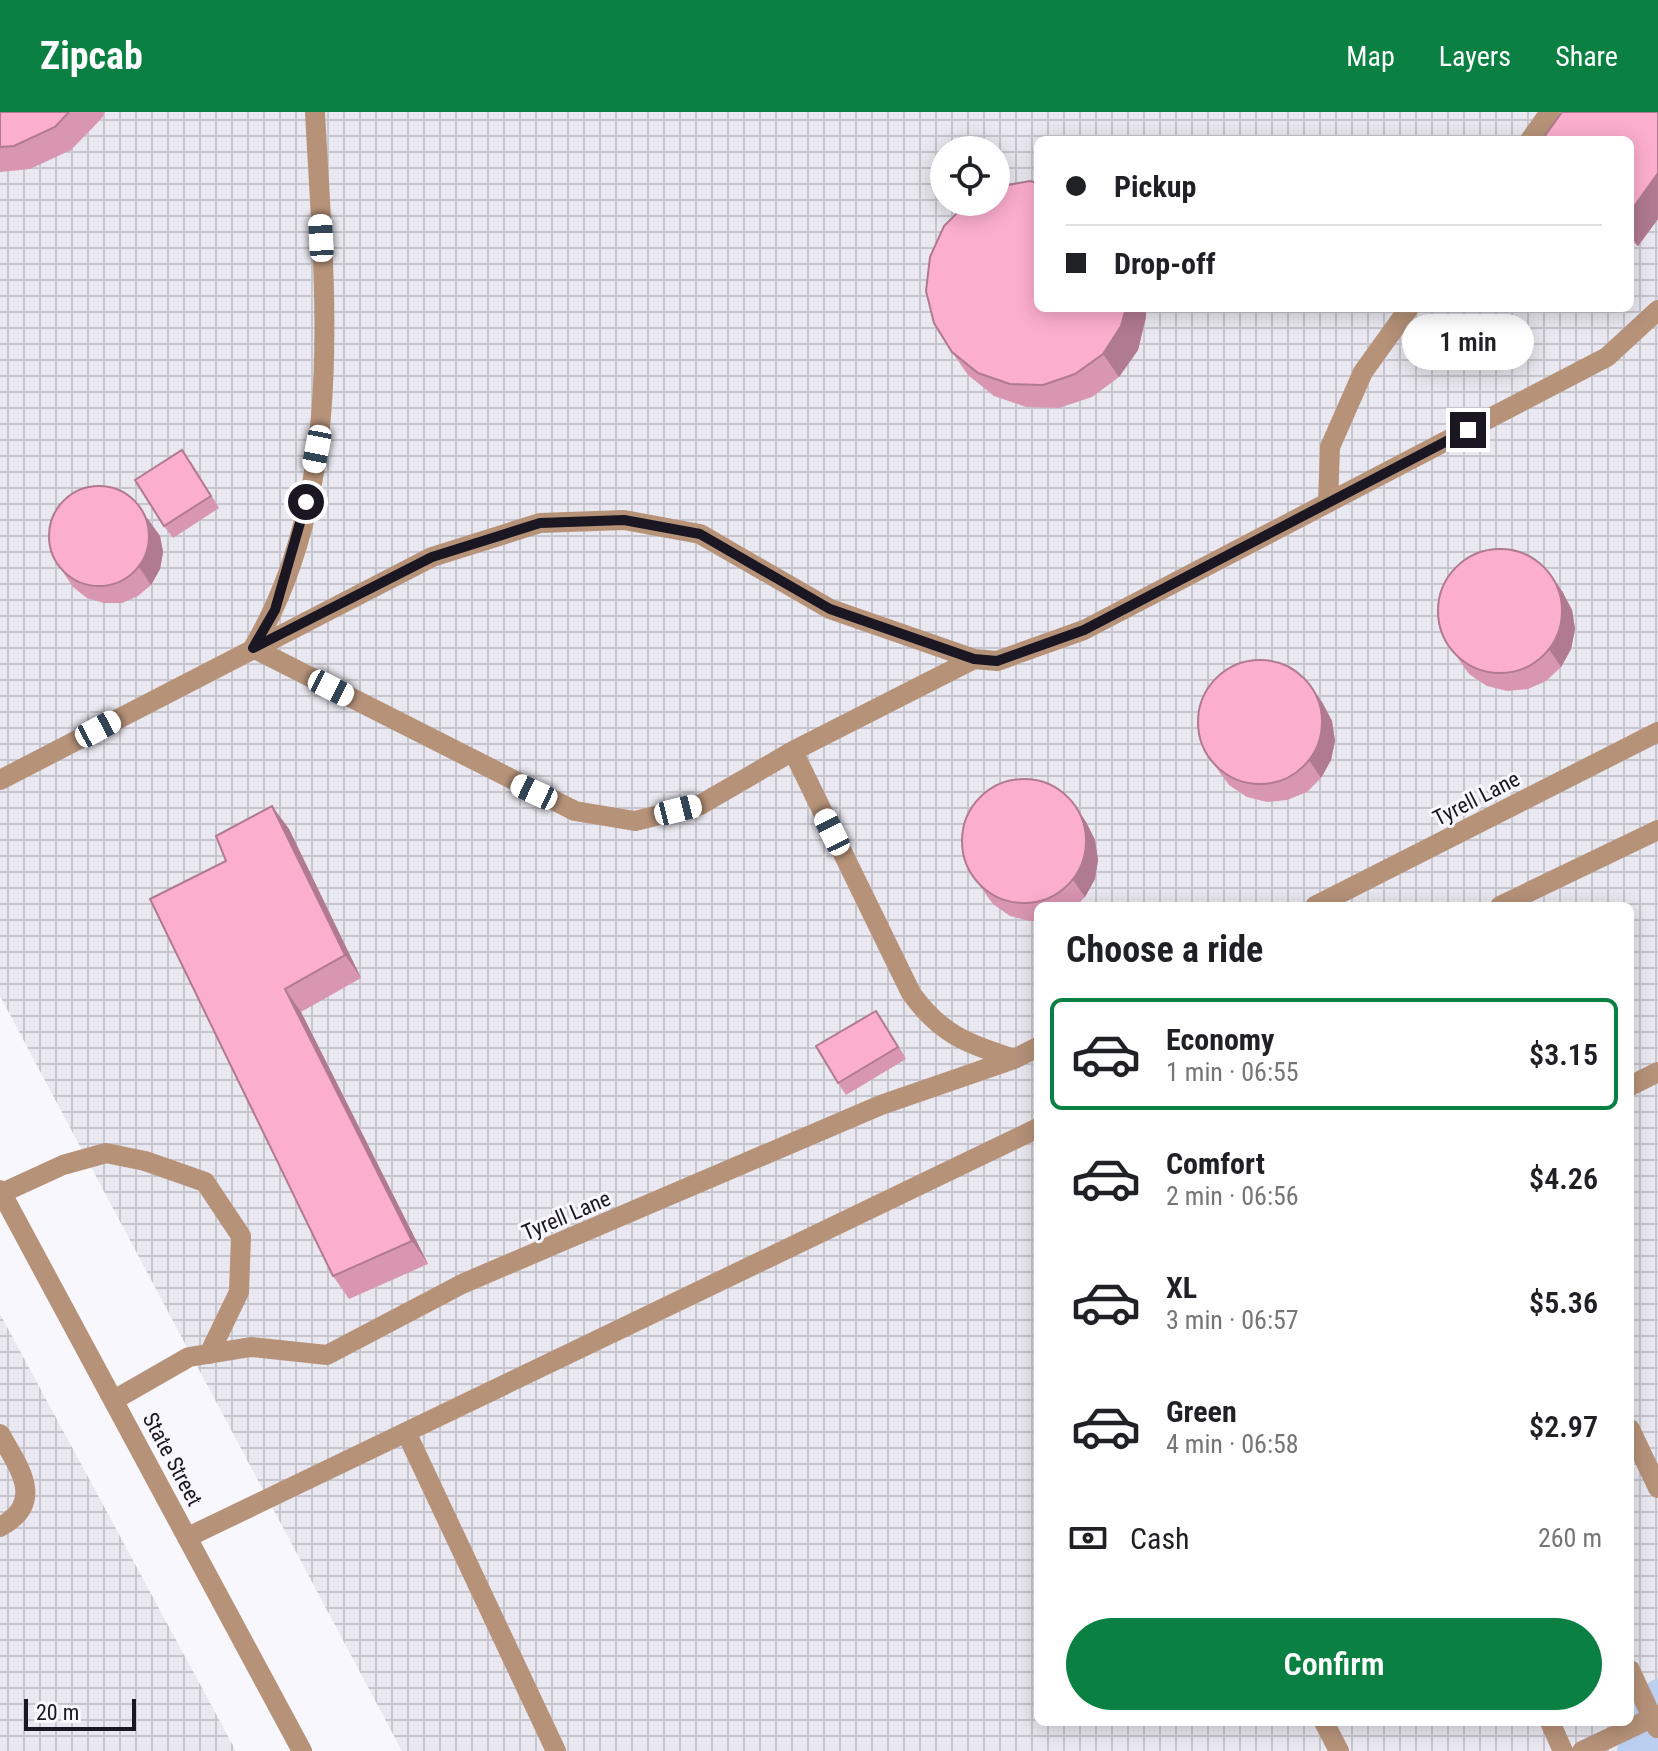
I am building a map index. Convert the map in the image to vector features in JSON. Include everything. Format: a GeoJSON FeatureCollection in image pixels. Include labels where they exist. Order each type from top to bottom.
{"type":"FeatureCollection","features":[{"type":"Feature","properties":{"kind":"street"},"geometry":{"type":"LineString","coordinates":[[253,648],[275,610],[297,543],[322,422],[324,302],[315,112]]}},
{"type":"Feature","properties":{"kind":"street"},"geometry":{"type":"LineString","coordinates":[[1533,136],[1550,112]]}},
{"type":"Feature","properties":{"kind":"street"},"geometry":{"type":"LineString","coordinates":[[0,780],[432,557],[540,523],[624,520],[700,534],[830,609],[974,659],[997,661],[1084,630],[1607,357],[1658,310]]}},
{"type":"Feature","properties":{"kind":"street"},"geometry":{"type":"LineString","coordinates":[[1328,503],[1330,447],[1363,372],[1406,312]]}},
{"type":"Feature","properties":{"kind":"street"},"geometry":{"type":"LineString","coordinates":[[253,648],[575,811],[635,821],[700,805],[793,751],[974,659]]}},
{"type":"Feature","properties":{"kind":"street","name":"Tyrell Lane"},"geometry":{"type":"LineString","coordinates":[[1323,902],[1658,732]]}},
{"type":"Feature","properties":{"kind":"street"},"geometry":{"type":"LineString","coordinates":[[793,751],[920,1005],[955,1039],[1014,1059]]}},
{"type":"Feature","properties":{"kind":"street"},"geometry":{"type":"LineString","coordinates":[[1508,902],[1658,830]]}},
{"type":"Feature","properties":{"kind":"street","name":"Tyrell Lane"},"geometry":{"type":"LineString","coordinates":[[114,1400],[189,1357],[251,1347],[327,1355],[462,1284],[881,1105],[1014,1059],[1034,1049]]}},
{"type":"Feature","properties":{"kind":"street"},"geometry":{"type":"LineString","coordinates":[[1634,1084],[1658,1072]]}},
{"type":"Feature","properties":{"kind":"street"},"geometry":{"type":"LineString","coordinates":[[188,1537],[1034,1132]]}},
{"type":"Feature","properties":{"kind":"street"},"geometry":{"type":"LineString","coordinates":[[1,1192],[63,1165],[106,1153],[145,1161],[205,1182],[241,1236],[239,1292],[209,1354]]}},
{"type":"Feature","properties":{"kind":"street","name":"State Street"},"geometry":{"type":"LineString","coordinates":[[1,1192],[302,1751]]}},
{"type":"Feature","properties":{"kind":"street"},"geometry":{"type":"LineString","coordinates":[[406,1432],[556,1751]]}},
{"type":"Feature","properties":{"kind":"street"},"geometry":{"type":"LineString","coordinates":[[0,1434],[24,1477],[26,1499],[14,1520],[0,1527]]}},
{"type":"Feature","properties":{"kind":"street"},"geometry":{"type":"LineString","coordinates":[[1634,1437],[1658,1488]]}},
{"type":"Feature","properties":{"kind":"street"},"geometry":{"type":"LineString","coordinates":[[1582,1751],[1656,1721],[1634,1678]]}},
{"type":"Feature","properties":{"kind":"street"},"geometry":{"type":"LineString","coordinates":[[1326,1726],[1339,1751]]}},
{"type":"Feature","properties":{"kind":"street"},"geometry":{"type":"LineString","coordinates":[[1552,1726],[1563,1751]]}},
{"type":"Feature","properties":{"kind":"shaded area"},"geometry":{"type":"Polygon","coordinates":[[[0,112],[1658,112],[1658,1751],[402,1751],[0,996],[0,112]]]}},
{"type":"Feature","properties":{"kind":"shaded area"},"geometry":{"type":"Polygon","coordinates":[[[0,1314],[236,1751],[0,1751],[0,1314]]]}},
{"type":"Feature","properties":{"kind":"water"},"geometry":{"type":"Polygon","coordinates":[[[1658,1678],[1658,1751],[1617,1751],[1621,1726],[1634,1726],[1634,1701],[1645,1685],[1658,1678]]]}},
{"type":"Feature","properties":{"kind":"building"},"geometry":{"type":"Polygon","coordinates":[[[0,112],[69,112],[55,127],[14,146],[0,147],[0,112]]]}},
{"type":"Feature","properties":{"kind":"building"},"geometry":{"type":"Polygon","coordinates":[[[1562,112],[1658,112],[1658,173],[1634,206],[1634,136],[1545,136],[1562,112]]]}},
{"type":"Feature","properties":{"kind":"building"},"geometry":{"type":"Polygon","coordinates":[[[1034,182],[1034,312],[1125,312],[1121,326],[1103,354],[1075,374],[1043,385],[1010,384],[978,373],[952,352],[934,323],[926,291],[930,257],[944,226],[954,216],[1010,216],[1010,185],[1034,182]]]}},
{"type":"Feature","properties":{"kind":"building"},"geometry":{"type":"Polygon","coordinates":[[[182,450],[211,496],[164,526],[135,480],[182,450]]]}},
{"type":"Feature","properties":{"kind":"building"},"geometry":{"type":"Polygon","coordinates":[[[99,486],[127,494],[141,508],[149,536],[141,564],[127,578],[99,586],[71,578],[57,564],[49,536],[57,508],[71,494],[99,486]]]}},
{"type":"Feature","properties":{"kind":"building"},"geometry":{"type":"Polygon","coordinates":[[[1500,549],[1524,554],[1544,567],[1557,587],[1562,611],[1557,635],[1544,655],[1524,668],[1500,673],[1476,668],[1456,655],[1443,635],[1438,611],[1443,587],[1456,567],[1476,554],[1500,549]]]}},
{"type":"Feature","properties":{"kind":"building"},"geometry":{"type":"Polygon","coordinates":[[[1260,660],[1284,665],[1304,678],[1317,698],[1322,722],[1317,746],[1304,766],[1284,779],[1260,784],[1236,779],[1216,766],[1203,746],[1198,722],[1203,698],[1216,678],[1236,665],[1260,660]]]}},
{"type":"Feature","properties":{"kind":"building"},"geometry":{"type":"Polygon","coordinates":[[[1012,780],[1036,780],[1058,790],[1075,807],[1085,829],[1085,853],[1075,875],[1058,892],[1036,902],[1012,902],[990,892],[973,875],[963,853],[963,829],[973,807],[990,790],[1012,780]]]}},
{"type":"Feature","properties":{"kind":"building"},"geometry":{"type":"Polygon","coordinates":[[[272,806],[345,955],[285,989],[412,1241],[333,1276],[150,899],[226,861],[216,836],[272,806]]]}},
{"type":"Feature","properties":{"kind":"building"},"geometry":{"type":"Polygon","coordinates":[[[876,1011],[898,1047],[838,1083],[816,1046],[876,1011]]]}},
{"type":"Feature","properties":{"kind":"route"},"geometry":{"type":"LineString","coordinates":[[306,502],[301,529],[275,610],[253,648],[432,557],[540,523],[624,520],[700,534],[830,609],[974,659],[997,661],[1084,630],[1468,430]]}}]}
